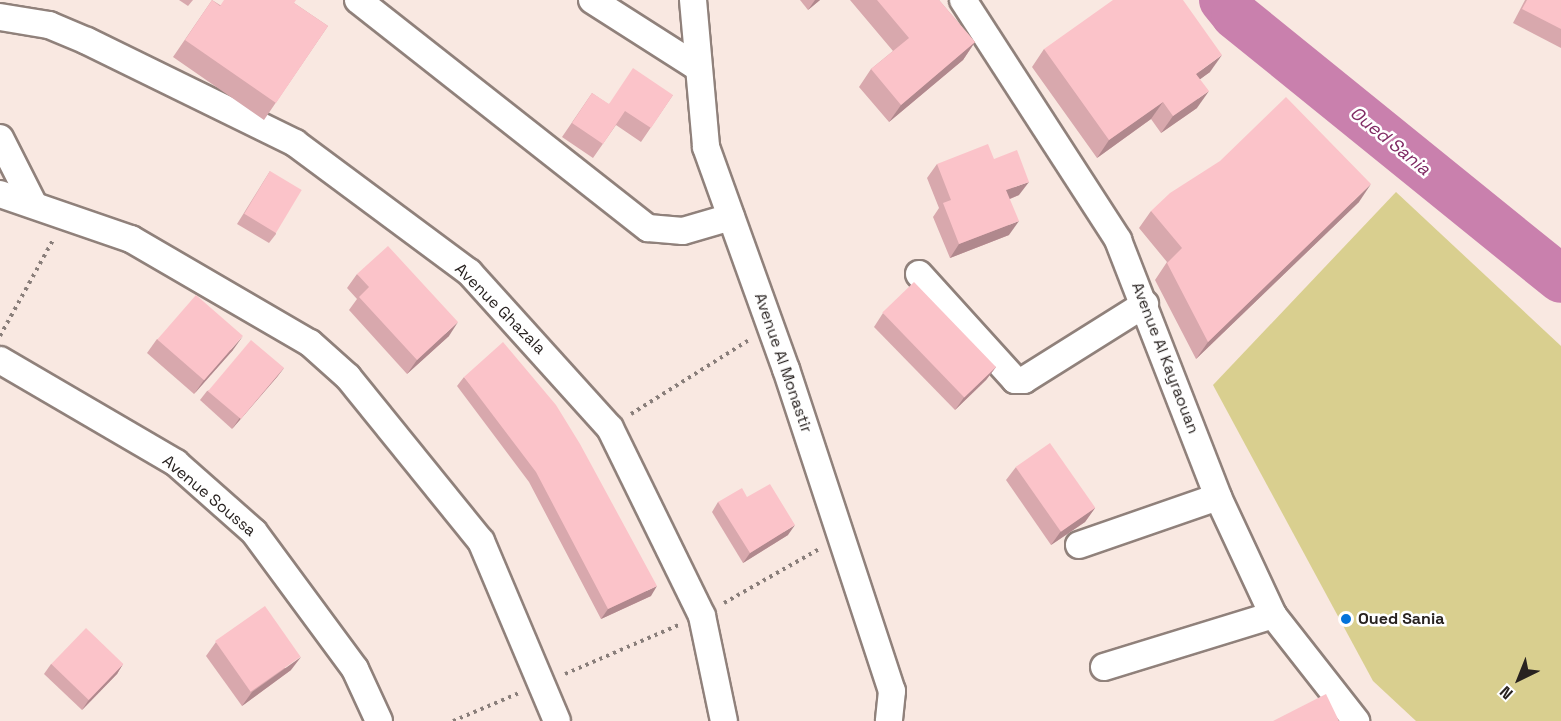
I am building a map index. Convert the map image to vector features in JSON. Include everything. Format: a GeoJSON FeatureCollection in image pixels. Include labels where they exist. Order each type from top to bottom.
{"type":"FeatureCollection","features":[{"type":"Feature","properties":{"kind":"street"},"geometry":{"type":"LineString","coordinates":[[358,0],[648,228],[683,231],[731,217]]}},
{"type":"Feature","properties":{"kind":"street"},"geometry":{"type":"LineString","coordinates":[[592,0],[697,67]]}},
{"type":"Feature","properties":{"kind":"street","name":"Avenue Al Monastir"},"geometry":{"type":"LineString","coordinates":[[693,0],[697,67],[706,147],[771,327],[892,691],[889,721]]}},
{"type":"Feature","properties":{"kind":"street","name":"Avenue Al Kayraouan"},"geometry":{"type":"LineString","coordinates":[[963,0],[1118,240],[1145,304],[1218,496],[1273,615],[1356,721]]}},
{"type":"Feature","properties":{"kind":"street","name":"Avenue Ghazala"},"geometry":{"type":"LineString","coordinates":[[0,17],[49,25],[87,41],[295,143],[469,272],[610,428],[702,615],[724,721]]}},
{"type":"Feature","properties":{"kind":"street"},"geometry":{"type":"LineString","coordinates":[[0,138],[34,205]]}},
{"type":"Feature","properties":{"kind":"street"},"geometry":{"type":"LineString","coordinates":[[0,194],[131,239],[214,285],[310,343],[348,376],[419,459],[481,541],[543,683],[557,721]]}},
{"type":"Feature","properties":{"kind":"street"},"geometry":{"type":"LineString","coordinates":[[919,274],[1015,380],[1024,380],[1145,304]]}},
{"type":"Feature","properties":{"kind":"street","name":"Avenue Soussa"},"geometry":{"type":"LineString","coordinates":[[0,360],[176,463],[254,532],[355,669],[379,721]]}},
{"type":"Feature","properties":{"kind":"street"},"geometry":{"type":"LineString","coordinates":[[1079,545],[1218,496]]}},
{"type":"Feature","properties":{"kind":"street"},"geometry":{"type":"LineString","coordinates":[[1104,667],[1273,615]]}},
{"type":"Feature","properties":{"kind":"path"},"geometry":{"type":"LineString","coordinates":[[0,337],[66,218]]}},
{"type":"Feature","properties":{"kind":"path"},"geometry":{"type":"LineString","coordinates":[[610,428],[771,327]]}},
{"type":"Feature","properties":{"kind":"path"},"geometry":{"type":"LineString","coordinates":[[453,721],[702,615],[841,536]]}},
{"type":"Feature","properties":{"kind":"shaded area"},"geometry":{"type":"Polygon","coordinates":[[[1396,192],[1561,346],[1561,721],[1416,721],[1373,681],[1213,385],[1396,192]]]}},
{"type":"Feature","properties":{"kind":"building"},"geometry":{"type":"Polygon","coordinates":[[[212,0],[220,6],[224,0],[296,0],[294,3],[328,26],[276,103],[185,40],[212,0]]]}},
{"type":"Feature","properties":{"kind":"building"},"geometry":{"type":"Polygon","coordinates":[[[877,0],[939,0],[975,42],[901,105],[871,69],[909,38],[877,0]]]}},
{"type":"Feature","properties":{"kind":"building"},"geometry":{"type":"Polygon","coordinates":[[[1113,0],[1183,0],[1222,55],[1196,74],[1209,91],[1173,116],[1163,102],[1109,140],[1044,49],[1113,0]]]}},
{"type":"Feature","properties":{"kind":"building"},"geometry":{"type":"Polygon","coordinates":[[[1527,0],[1561,0],[1561,29],[1522,9],[1527,0]]]}},
{"type":"Feature","properties":{"kind":"building"},"geometry":{"type":"Polygon","coordinates":[[[633,68],[673,95],[651,128],[625,111],[603,144],[572,123],[592,93],[609,104],[633,68]]]}},
{"type":"Feature","properties":{"kind":"building"},"geometry":{"type":"Polygon","coordinates":[[[1286,97],[1371,184],[1208,342],[1167,263],[1182,248],[1151,211],[1170,193],[1220,161],[1286,97]]]}},
{"type":"Feature","properties":{"kind":"building"},"geometry":{"type":"Polygon","coordinates":[[[988,144],[994,159],[1017,150],[1029,182],[1006,190],[1019,221],[959,244],[943,203],[951,200],[937,164],[988,144]]]}},
{"type":"Feature","properties":{"kind":"building"},"geometry":{"type":"Polygon","coordinates":[[[270,171],[302,190],[276,233],[244,214],[270,171]]]}},
{"type":"Feature","properties":{"kind":"building"},"geometry":{"type":"Polygon","coordinates":[[[388,246],[458,322],[417,360],[359,297],[369,287],[357,274],[388,246]]]}},
{"type":"Feature","properties":{"kind":"building"},"geometry":{"type":"Polygon","coordinates":[[[914,282],[996,367],[964,397],[882,313],[914,282]]]}},
{"type":"Feature","properties":{"kind":"building"},"geometry":{"type":"Polygon","coordinates":[[[196,295],[243,336],[204,380],[157,340],[196,295]]]}},
{"type":"Feature","properties":{"kind":"building"},"geometry":{"type":"Polygon","coordinates":[[[251,340],[284,368],[241,419],[208,391],[251,340]]]}},
{"type":"Feature","properties":{"kind":"building"},"geometry":{"type":"Polygon","coordinates":[[[503,342],[556,405],[580,444],[657,586],[608,609],[536,472],[464,377],[503,342]]]}},
{"type":"Feature","properties":{"kind":"building"},"geometry":{"type":"Polygon","coordinates":[[[1050,443],[1095,508],[1061,532],[1016,467],[1050,443]]]}},
{"type":"Feature","properties":{"kind":"building"},"geometry":{"type":"Polygon","coordinates":[[[770,484],[795,525],[750,553],[718,502],[742,488],[747,497],[770,484]]]}},
{"type":"Feature","properties":{"kind":"building"},"geometry":{"type":"Polygon","coordinates":[[[265,606],[301,657],[251,692],[215,641],[265,606]]]}},
{"type":"Feature","properties":{"kind":"building"},"geometry":{"type":"Polygon","coordinates":[[[86,628],[123,664],[89,700],[51,664],[86,628]]]}},
{"type":"Feature","properties":{"kind":"building"},"geometry":{"type":"Polygon","coordinates":[[[1326,694],[1339,721],[1273,721],[1326,694]]]}},
{"type":"Feature","properties":{"kind":"waterway","name":"Oued Sania"},"geometry":{"type":"LineString","coordinates":[[1223,0],[1235,15],[1561,279]]}},
{"type":"Feature","properties":{"kind":"place","name":"Oued Sania"},"geometry":{"type":"Point","coordinates":[1346,619]}}]}
